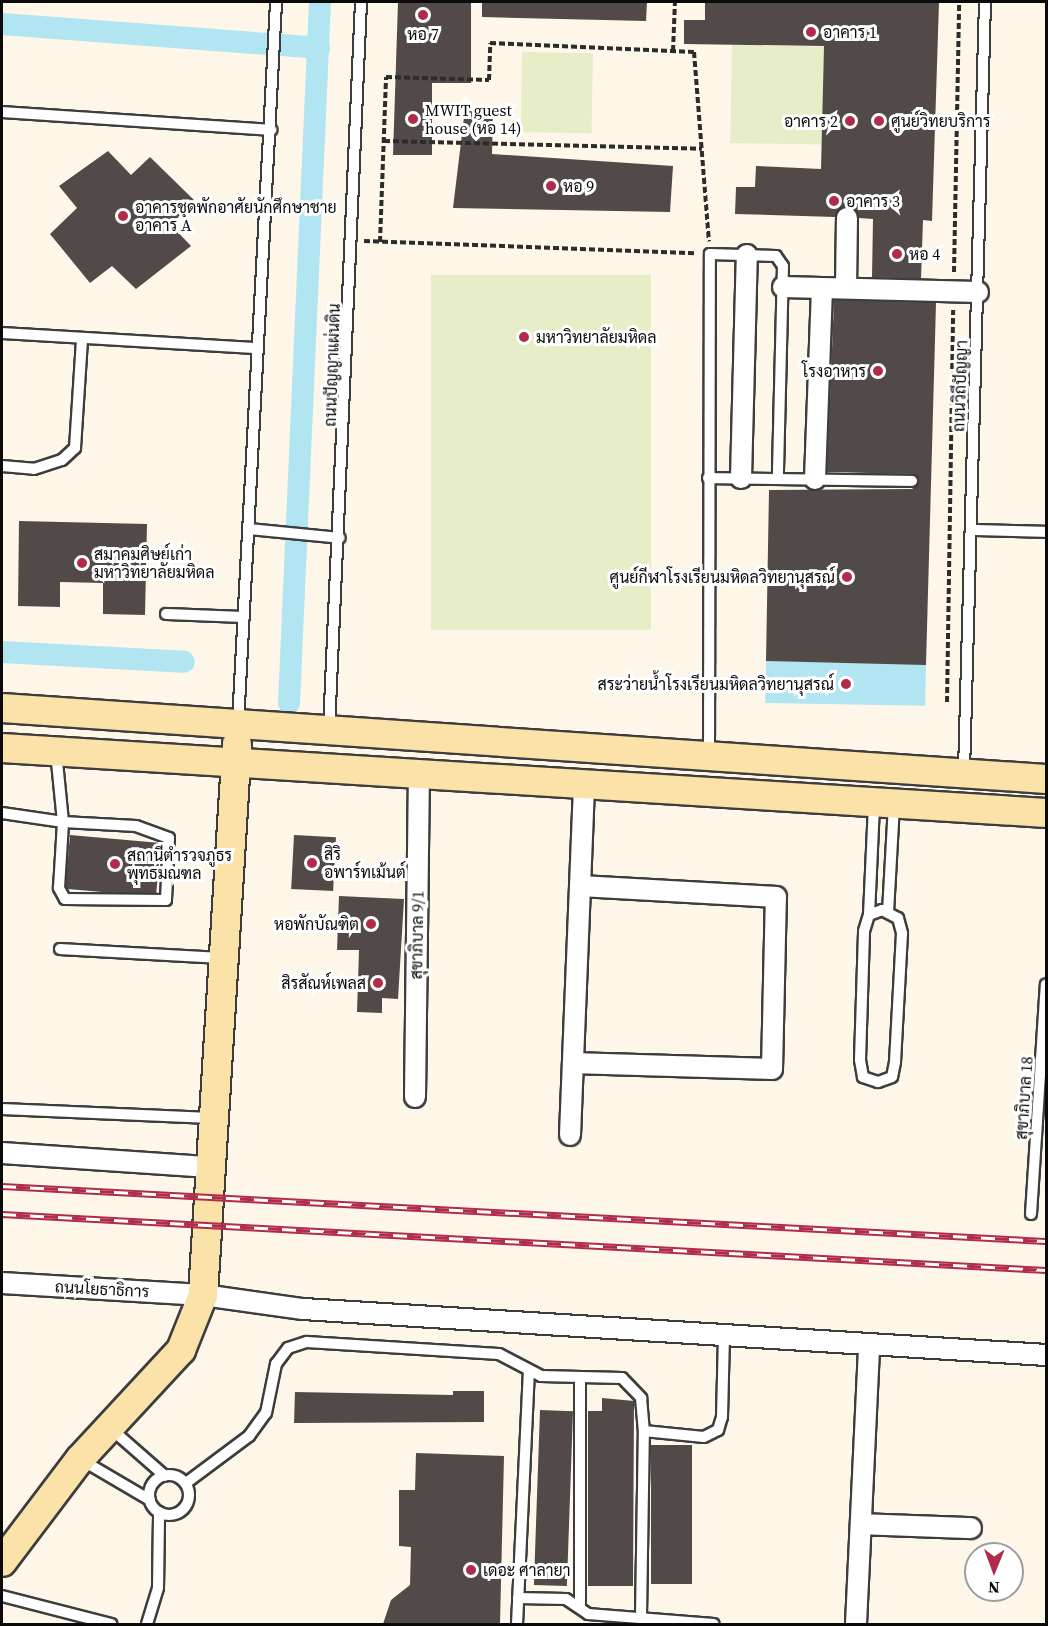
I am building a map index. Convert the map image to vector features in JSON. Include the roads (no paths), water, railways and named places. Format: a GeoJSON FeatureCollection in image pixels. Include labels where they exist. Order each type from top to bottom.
{"type":"FeatureCollection","features":[{"type":"Feature","properties":{"kind":"main road"},"geometry":{"type":"LineString","coordinates":[[2,708],[709,753],[1047,779]]}},
{"type":"Feature","properties":{"kind":"main road"},"geometry":{"type":"LineString","coordinates":[[2,1562],[80,1459],[181,1350],[203,1295],[211,1118],[238,723]]}},
{"type":"Feature","properties":{"kind":"main road"},"geometry":{"type":"LineString","coordinates":[[2,748],[1047,813]]}},
{"type":"Feature","properties":{"kind":"street"},"geometry":{"type":"LineString","coordinates":[[846,288],[847,218]]}},
{"type":"Feature","properties":{"kind":"street"},"geometry":{"type":"LineString","coordinates":[[741,478],[747,255]]}},
{"type":"Feature","properties":{"kind":"street"},"geometry":{"type":"LineString","coordinates":[[783,287],[978,292]]}},
{"type":"Feature","properties":{"kind":"street"},"geometry":{"type":"LineString","coordinates":[[815,479],[822,288]]}},
{"type":"Feature","properties":{"kind":"street","name":"สุขาภิบาล 9/1"},"geometry":{"type":"LineString","coordinates":[[415,1097],[419,774]]}},
{"type":"Feature","properties":{"kind":"street"},"geometry":{"type":"LineString","coordinates":[[570,1135],[584,783]]}},
{"type":"Feature","properties":{"kind":"street"},"geometry":{"type":"LineString","coordinates":[[573,1063],[772,1070],[776,897],[581,886]]}},
{"type":"Feature","properties":{"kind":"street"},"geometry":{"type":"LineString","coordinates":[[2,1153],[210,1167]]}},
{"type":"Feature","properties":{"kind":"street","name":"ถนนโยธาธิการ"},"geometry":{"type":"LineString","coordinates":[[2,1283],[203,1295],[303,1309],[1047,1355]]}},
{"type":"Feature","properties":{"kind":"street"},"geometry":{"type":"LineString","coordinates":[[856,1624],[869,1344]]}},
{"type":"Feature","properties":{"kind":"street"},"geometry":{"type":"LineString","coordinates":[[861,1524],[972,1528]]}},
{"type":"Feature","properties":{"kind":"lane"},"geometry":{"type":"LineString","coordinates":[[238,723],[276,2]]}},
{"type":"Feature","properties":{"kind":"lane","name":"ถนนปัญญาแผ่นดิน"},"geometry":{"type":"LineString","coordinates":[[329,729],[340,538],[361,2]]}},
{"type":"Feature","properties":{"kind":"lane","name":"ถนนวิถีปัญญา"},"geometry":{"type":"LineString","coordinates":[[964,772],[985,2]]}},
{"type":"Feature","properties":{"kind":"lane"},"geometry":{"type":"LineString","coordinates":[[2,112],[271,130]]}},
{"type":"Feature","properties":{"kind":"lane"},"geometry":{"type":"LineString","coordinates":[[709,753],[710,254],[780,259],[783,287],[778,478]]}},
{"type":"Feature","properties":{"kind":"lane"},"geometry":{"type":"LineString","coordinates":[[2,333],[258,348]]}},
{"type":"Feature","properties":{"kind":"lane"},"geometry":{"type":"LineString","coordinates":[[2,466],[34,469],[62,460],[75,448],[82,339]]}},
{"type":"Feature","properties":{"kind":"lane"},"geometry":{"type":"LineString","coordinates":[[708,478],[912,481]]}},
{"type":"Feature","properties":{"kind":"lane"},"geometry":{"type":"LineString","coordinates":[[249,528],[340,538]]}},
{"type":"Feature","properties":{"kind":"lane"},"geometry":{"type":"LineString","coordinates":[[971,530],[1047,532]]}},
{"type":"Feature","properties":{"kind":"lane"},"geometry":{"type":"LineString","coordinates":[[166,614],[244,617]]}},
{"type":"Feature","properties":{"kind":"lane"},"geometry":{"type":"LineString","coordinates":[[2,813],[63,822],[136,826],[169,838],[166,900],[64,899],[59,888],[63,822],[56,752]]}},
{"type":"Feature","properties":{"kind":"lane"},"geometry":{"type":"LineString","coordinates":[[884,803],[888,912]]}},
{"type":"Feature","properties":{"kind":"lane"},"geometry":{"type":"LineString","coordinates":[[869,915],[888,912],[898,918],[902,933],[896,1062],[892,1077],[878,1082],[863,1077],[860,1060],[864,931],[869,915],[884,803]]}},
{"type":"Feature","properties":{"kind":"lane"},"geometry":{"type":"LineString","coordinates":[[60,949],[222,958]]}},
{"type":"Feature","properties":{"kind":"lane","name":"สุขาภิบาล 18"},"geometry":{"type":"LineString","coordinates":[[1031,1214],[1047,984]]}},
{"type":"Feature","properties":{"kind":"lane"},"geometry":{"type":"LineString","coordinates":[[2,1109],[211,1118]]}},
{"type":"Feature","properties":{"kind":"lane"},"geometry":{"type":"LineString","coordinates":[[645,1431],[704,1437],[717,1430],[724,1335]]}},
{"type":"Feature","properties":{"kind":"lane"},"geometry":{"type":"LineString","coordinates":[[186,1484],[249,1436],[260,1421],[273,1392],[276,1364],[288,1348],[307,1342],[499,1354],[528,1372],[622,1378],[635,1387],[645,1431],[641,1615]]}},
{"type":"Feature","properties":{"kind":"lane"},"geometry":{"type":"LineString","coordinates":[[517,1624],[528,1372]]}},
{"type":"Feature","properties":{"kind":"lane"},"geometry":{"type":"LineString","coordinates":[[580,1377],[580,1606]]}},
{"type":"Feature","properties":{"kind":"lane"},"geometry":{"type":"LineString","coordinates":[[109,1427],[165,1476],[186,1484]]}},
{"type":"Feature","properties":{"kind":"lane"},"geometry":{"type":"LineString","coordinates":[[80,1459],[150,1500],[159,1512],[158,1588],[147,1624]]}},
{"type":"Feature","properties":{"kind":"lane"},"geometry":{"type":"LineString","coordinates":[[150,1500],[152,1485],[165,1476]]}},
{"type":"Feature","properties":{"kind":"lane"},"geometry":{"type":"LineString","coordinates":[[159,1512],[181,1511],[189,1498],[186,1484]]}},
{"type":"Feature","properties":{"kind":"lane"},"geometry":{"type":"LineString","coordinates":[[2,1596],[111,1624]]}},
{"type":"Feature","properties":{"kind":"lane"},"geometry":{"type":"LineString","coordinates":[[518,1598],[566,1599],[580,1606],[588,1614],[641,1615],[714,1624]]}},
{"type":"Feature","properties":{"kind":"water","name":"สระว่ายน้ำโรงเรียนมหิดลวิทยานุสรณ์"},"geometry":{"type":"Polygon","coordinates":[[[766,661],[926,664],[925,706],[765,703],[766,661]]]}},
{"type":"Feature","properties":{"kind":"waterway"},"geometry":{"type":"LineString","coordinates":[[289,703],[320,2]]}},
{"type":"Feature","properties":{"kind":"waterway"},"geometry":{"type":"LineString","coordinates":[[2,24],[319,48]]}},
{"type":"Feature","properties":{"kind":"waterway"},"geometry":{"type":"LineString","coordinates":[[2,652],[184,662]]}},
{"type":"Feature","properties":{"kind":"railway"},"geometry":{"type":"LineString","coordinates":[[2,1186],[1046,1241]]}},
{"type":"Feature","properties":{"kind":"railway"},"geometry":{"type":"LineString","coordinates":[[2,1214],[1046,1270]]}},
{"type":"Feature","properties":{"kind":"place","name":"หอ 7"},"geometry":{"type":"Point","coordinates":[423,15]}},
{"type":"Feature","properties":{"kind":"place","name":"อาคาร 1"},"geometry":{"type":"Point","coordinates":[811,32]}},
{"type":"Feature","properties":{"kind":"place","name":"MWIT guest house (หอ 14)"},"geometry":{"type":"Point","coordinates":[413,119]}},
{"type":"Feature","properties":{"kind":"place","name":"อาคาร 2"},"geometry":{"type":"Point","coordinates":[850,121]}},
{"type":"Feature","properties":{"kind":"place","name":"ศูนย์วิทยบริการ"},"geometry":{"type":"Point","coordinates":[879,121]}},
{"type":"Feature","properties":{"kind":"place","name":"หอ 9"},"geometry":{"type":"Point","coordinates":[551,186]}},
{"type":"Feature","properties":{"kind":"place","name":"อาคาร 3"},"geometry":{"type":"Point","coordinates":[834,201]}},
{"type":"Feature","properties":{"kind":"place","name":"อาคารชุดพักอาศัยนักศึกษาชาย อาคาร A"},"geometry":{"type":"Point","coordinates":[123,216]}},
{"type":"Feature","properties":{"kind":"place","name":"หอ 4"},"geometry":{"type":"Point","coordinates":[897,254]}},
{"type":"Feature","properties":{"kind":"place","name":"มหาวิทยาลัยมหิดล"},"geometry":{"type":"Point","coordinates":[524,337]}},
{"type":"Feature","properties":{"kind":"place","name":"โรงอาหาร"},"geometry":{"type":"Point","coordinates":[878,371]}},
{"type":"Feature","properties":{"kind":"place","name":"สมาคมศิษย์เก่า มหาวิทยาลัยมหิดล"},"geometry":{"type":"Point","coordinates":[82,563]}},
{"type":"Feature","properties":{"kind":"place","name":"ศูนย์กีฬาโรงเรียนมหิดลวิทยานุสรณ์"},"geometry":{"type":"Point","coordinates":[847,577]}},
{"type":"Feature","properties":{"kind":"place","name":"สระว่ายน้ำโรงเรียนมหิดลวิทยานุสรณ์"},"geometry":{"type":"Point","coordinates":[846,684]}},
{"type":"Feature","properties":{"kind":"place","name":"สิริ อพาร์ทเม้นต์"},"geometry":{"type":"Point","coordinates":[312,863]}},
{"type":"Feature","properties":{"kind":"place","name":"สถานีตำรวจภูธร พุทธมณฑล"},"geometry":{"type":"Point","coordinates":[115,864]}},
{"type":"Feature","properties":{"kind":"place","name":"หอพักบัณฑิต"},"geometry":{"type":"Point","coordinates":[371,924]}},
{"type":"Feature","properties":{"kind":"place","name":"สิรสัณห์เพลส"},"geometry":{"type":"Point","coordinates":[378,983]}},
{"type":"Feature","properties":{"kind":"place","name":"เดอะ ศาลายา"},"geometry":{"type":"Point","coordinates":[471,1570]}}]}
